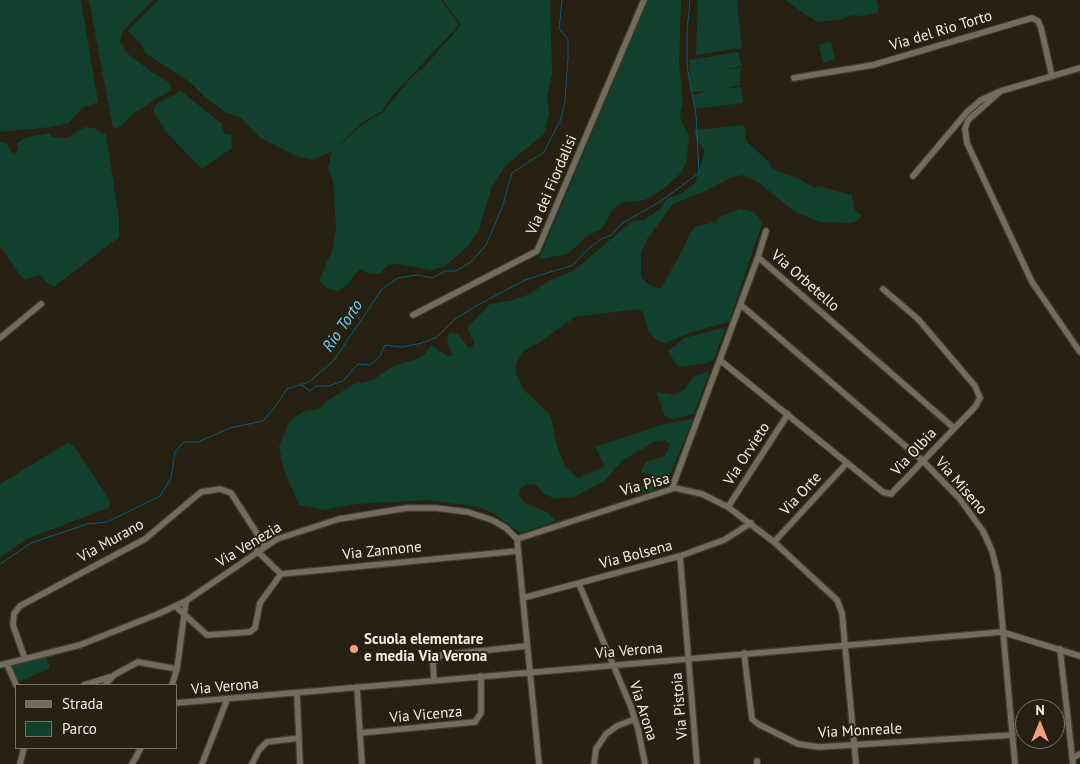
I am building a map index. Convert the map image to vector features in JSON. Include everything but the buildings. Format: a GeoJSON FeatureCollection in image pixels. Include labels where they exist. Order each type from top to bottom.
{"type":"FeatureCollection","features":[{"type":"Feature","properties":{"kind":"street","name":"Via dei Fiordalisi"},"geometry":{"type":"LineString","coordinates":[[413,315],[537,251],[644,0]]}},
{"type":"Feature","properties":{"kind":"street","name":"Via del Rio Torto"},"geometry":{"type":"LineString","coordinates":[[794,78],[873,65],[1030,18],[1037,20],[1040,25],[1052,76]]}},
{"type":"Feature","properties":{"kind":"street"},"geometry":{"type":"LineString","coordinates":[[913,176],[972,107],[986,97],[1080,68]]}},
{"type":"Feature","properties":{"kind":"street"},"geometry":{"type":"LineString","coordinates":[[1001,91],[968,120],[965,129],[967,143],[1032,282],[1080,352]]}},
{"type":"Feature","properties":{"kind":"street"},"geometry":{"type":"LineString","coordinates":[[758,257],[766,231]]}},
{"type":"Feature","properties":{"kind":"street","name":"Via Orbetello"},"geometry":{"type":"LineString","coordinates":[[672,488],[721,361],[758,257],[954,428]]}},
{"type":"Feature","properties":{"kind":"street","name":"Via Olbia"},"geometry":{"type":"LineString","coordinates":[[721,361],[847,463],[888,494],[894,492],[977,405],[980,399],[978,392],[918,319],[883,289]]}},
{"type":"Feature","properties":{"kind":"street"},"geometry":{"type":"LineString","coordinates":[[0,338],[41,304]]}},
{"type":"Feature","properties":{"kind":"street","name":"Via Miseno"},"geometry":{"type":"LineString","coordinates":[[741,305],[923,461],[959,498],[989,543],[999,580],[1002,632],[1015,764]]}},
{"type":"Feature","properties":{"kind":"street","name":"Via Orvieto"},"geometry":{"type":"LineString","coordinates":[[728,507],[788,414]]}},
{"type":"Feature","properties":{"kind":"street","name":"Via Orte"},"geometry":{"type":"LineString","coordinates":[[774,542],[847,463]]}},
{"type":"Feature","properties":{"kind":"street","name":"Via Pisa"},"geometry":{"type":"LineString","coordinates":[[517,539],[672,488],[698,493],[728,507],[774,542],[836,598],[842,613],[846,644],[856,764]]}},
{"type":"Feature","properties":{"kind":"street","name":"Via Murano"},"geometry":{"type":"LineString","coordinates":[[25,659],[14,625],[14,614],[20,606],[145,539],[201,492],[220,489],[231,492],[265,546]]}},
{"type":"Feature","properties":{"kind":"street","name":"Via Venezia"},"geometry":{"type":"LineString","coordinates":[[3,665],[96,640],[175,606],[186,601],[265,546],[289,534],[333,521],[417,507],[456,510],[485,517],[504,526],[517,539]]}},
{"type":"Feature","properties":{"kind":"street","name":"Via Bolsena"},"geometry":{"type":"LineString","coordinates":[[523,598],[680,556],[724,540],[751,523]]}},
{"type":"Feature","properties":{"kind":"street"},"geometry":{"type":"LineString","coordinates":[[517,539],[539,764]]}},
{"type":"Feature","properties":{"kind":"street"},"geometry":{"type":"LineString","coordinates":[[175,606],[209,636],[252,631],[255,628],[259,605],[281,574],[257,551]]}},
{"type":"Feature","properties":{"kind":"street","name":"Via Zannone"},"geometry":{"type":"LineString","coordinates":[[281,574],[518,551]]}},
{"type":"Feature","properties":{"kind":"street","name":"Via Pistoia"},"geometry":{"type":"LineString","coordinates":[[680,556],[697,764]]}},
{"type":"Feature","properties":{"kind":"street","name":"Via Arona"},"geometry":{"type":"LineString","coordinates":[[579,584],[614,664],[635,719],[645,764]]}},
{"type":"Feature","properties":{"kind":"street"},"geometry":{"type":"LineString","coordinates":[[172,684],[177,669],[186,601]]}},
{"type":"Feature","properties":{"kind":"street","name":"Via Verona"},"geometry":{"type":"LineString","coordinates":[[178,703],[227,700],[530,671],[1002,632],[1080,656]]}},
{"type":"Feature","properties":{"kind":"street"},"geometry":{"type":"LineString","coordinates":[[434,680],[433,664],[441,655],[526,646]]}},
{"type":"Feature","properties":{"kind":"street"},"geometry":{"type":"LineString","coordinates":[[1060,649],[1073,761]]}},
{"type":"Feature","properties":{"kind":"street","name":"Via Monreale"},"geometry":{"type":"LineString","coordinates":[[744,653],[751,715],[756,723],[803,745],[854,745],[1013,735]]}},
{"type":"Feature","properties":{"kind":"street"},"geometry":{"type":"LineString","coordinates":[[87,684],[110,677],[140,662],[177,669]]}},
{"type":"Feature","properties":{"kind":"street"},"geometry":{"type":"LineString","coordinates":[[3,665],[15,684]]}},
{"type":"Feature","properties":{"kind":"street","name":"Via Vicenza"},"geometry":{"type":"LineString","coordinates":[[360,733],[475,722],[481,713],[481,676]]}},
{"type":"Feature","properties":{"kind":"street"},"geometry":{"type":"LineString","coordinates":[[106,684],[110,677]]}},
{"type":"Feature","properties":{"kind":"street"},"geometry":{"type":"LineString","coordinates":[[357,687],[362,764]]}},
{"type":"Feature","properties":{"kind":"street"},"geometry":{"type":"LineString","coordinates":[[297,693],[300,764]]}},
{"type":"Feature","properties":{"kind":"street"},"geometry":{"type":"LineString","coordinates":[[202,764],[227,700]]}},
{"type":"Feature","properties":{"kind":"street"},"geometry":{"type":"LineString","coordinates":[[594,764],[596,750],[606,734],[617,726],[635,719]]}},
{"type":"Feature","properties":{"kind":"street"},"geometry":{"type":"LineString","coordinates":[[252,764],[267,742],[298,738]]}},
{"type":"Feature","properties":{"kind":"street"},"geometry":{"type":"LineString","coordinates":[[20,764],[24,749]]}},
{"type":"Feature","properties":{"kind":"street"},"geometry":{"type":"LineString","coordinates":[[132,764],[141,749]]}},
{"type":"Feature","properties":{"kind":"street"},"geometry":{"type":"LineString","coordinates":[[1073,761],[1080,754]]}},
{"type":"Feature","properties":{"kind":"green space"},"geometry":{"type":"Polygon","coordinates":[[[0,0],[81,0],[98,102],[82,108],[69,123],[51,127],[0,132],[0,0]]]}},
{"type":"Feature","properties":{"kind":"green space"},"geometry":{"type":"Polygon","coordinates":[[[89,0],[153,0],[122,32],[120,42],[129,55],[170,83],[172,90],[134,113],[121,126],[113,129],[89,0]]]}},
{"type":"Feature","properties":{"kind":"green space"},"geometry":{"type":"Polygon","coordinates":[[[158,0],[441,0],[459,25],[391,97],[382,111],[360,124],[334,150],[362,125],[383,112],[410,79],[426,65],[461,25],[443,0],[550,0],[552,73],[547,96],[549,114],[544,134],[506,165],[492,186],[479,230],[467,247],[445,266],[432,270],[399,264],[388,265],[379,274],[367,273],[360,269],[347,285],[338,292],[328,288],[319,281],[332,251],[336,227],[333,180],[328,168],[332,151],[313,160],[296,156],[261,138],[241,118],[227,113],[205,97],[190,82],[145,53],[141,44],[128,31],[158,0]]]}},
{"type":"Feature","properties":{"kind":"green space"},"geometry":{"type":"Polygon","coordinates":[[[648,0],[681,0],[679,65],[683,101],[680,117],[689,136],[686,162],[680,174],[663,189],[645,200],[622,203],[613,209],[602,229],[588,235],[568,254],[539,259],[648,0]]]}},
{"type":"Feature","properties":{"kind":"green space"},"geometry":{"type":"Polygon","coordinates":[[[698,0],[737,0],[742,48],[696,55],[698,0]]]}},
{"type":"Feature","properties":{"kind":"green space"},"geometry":{"type":"Polygon","coordinates":[[[785,0],[877,0],[879,10],[878,13],[861,16],[852,15],[843,19],[817,22],[785,0]]]}},
{"type":"Feature","properties":{"kind":"green space"},"geometry":{"type":"Polygon","coordinates":[[[831,42],[835,59],[823,63],[819,45],[831,42]]]}},
{"type":"Feature","properties":{"kind":"green space"},"geometry":{"type":"Polygon","coordinates":[[[738,52],[742,66],[723,70],[740,68],[740,85],[722,89],[741,87],[743,103],[695,109],[693,95],[707,91],[694,92],[691,90],[689,60],[738,52]]]}},
{"type":"Feature","properties":{"kind":"green space"},"geometry":{"type":"Polygon","coordinates":[[[181,91],[222,124],[224,134],[231,134],[232,148],[202,169],[168,134],[154,113],[154,108],[158,103],[181,91]]]}},
{"type":"Feature","properties":{"kind":"green space"},"geometry":{"type":"Polygon","coordinates":[[[744,125],[746,141],[770,163],[772,169],[797,178],[815,188],[818,186],[852,195],[854,210],[862,216],[857,221],[849,223],[820,222],[795,212],[758,182],[742,175],[731,178],[673,204],[647,239],[641,254],[642,278],[648,284],[661,289],[695,227],[715,222],[720,217],[740,209],[754,212],[762,223],[729,322],[692,332],[665,343],[658,341],[649,333],[643,312],[638,309],[575,317],[537,344],[523,351],[516,364],[516,373],[524,390],[550,414],[558,449],[566,468],[578,478],[605,466],[595,447],[664,424],[693,419],[666,484],[655,491],[639,494],[631,492],[632,488],[654,484],[657,481],[652,474],[641,473],[646,462],[664,456],[669,444],[665,440],[656,441],[623,460],[604,481],[576,496],[556,499],[544,494],[537,485],[528,484],[523,486],[520,489],[519,495],[525,503],[547,512],[556,521],[521,533],[493,513],[478,507],[428,500],[355,504],[324,510],[299,505],[284,470],[279,447],[288,424],[296,416],[303,412],[321,408],[325,402],[354,384],[373,380],[393,366],[415,360],[426,353],[431,345],[447,356],[453,355],[447,342],[449,332],[458,334],[469,348],[474,347],[474,342],[467,328],[490,304],[513,300],[530,294],[550,280],[573,271],[633,221],[644,220],[660,209],[668,198],[679,195],[695,183],[705,151],[697,141],[694,130],[744,125]]]}},
{"type":"Feature","properties":{"kind":"green space"},"geometry":{"type":"Polygon","coordinates":[[[85,127],[94,128],[106,135],[119,219],[119,237],[55,286],[48,284],[40,275],[26,280],[22,278],[0,246],[0,141],[6,143],[13,154],[18,150],[17,143],[25,138],[48,133],[53,137],[67,138],[85,127]]]}},
{"type":"Feature","properties":{"kind":"green space"},"geometry":{"type":"Polygon","coordinates":[[[722,328],[725,330],[714,359],[707,363],[678,367],[668,351],[685,338],[722,328]]]}},
{"type":"Feature","properties":{"kind":"green space"},"geometry":{"type":"Polygon","coordinates":[[[709,373],[694,414],[671,419],[665,416],[656,392],[674,395],[685,389],[694,376],[709,373]]]}},
{"type":"Feature","properties":{"kind":"green space"},"geometry":{"type":"Polygon","coordinates":[[[69,442],[76,449],[108,498],[110,504],[108,508],[27,539],[0,557],[0,484],[69,442]]]}},
{"type":"Feature","properties":{"kind":"green space"},"geometry":{"type":"Polygon","coordinates":[[[46,657],[50,668],[17,683],[11,666],[46,657]]]}},
{"type":"Feature","properties":{"kind":"waterway","name":"Rio Torto"},"geometry":{"type":"LineString","coordinates":[[0,564],[31,543],[87,524],[107,522],[160,496],[171,478],[175,452],[184,442],[198,442],[230,428],[263,421],[287,389],[309,382],[334,360],[382,289],[398,278],[417,275],[433,278],[445,271],[456,271],[471,262],[486,245],[502,208],[512,173],[544,152],[561,119],[565,102],[568,57],[568,39],[559,29],[562,0]]}},
{"type":"Feature","properties":{"kind":"waterway"},"geometry":{"type":"LineString","coordinates":[[300,384],[310,391],[316,386],[329,386],[343,381],[358,364],[370,365],[380,356],[385,345],[402,347],[422,343],[437,337],[455,319],[525,280],[573,265],[601,239],[612,235],[621,224],[661,201],[699,173],[696,115],[687,66],[687,32],[690,0]]}},
{"type":"Feature","properties":{"kind":"place","name":"Scuola elementare e media Via Verona"},"geometry":{"type":"Point","coordinates":[354,649]}}]}
